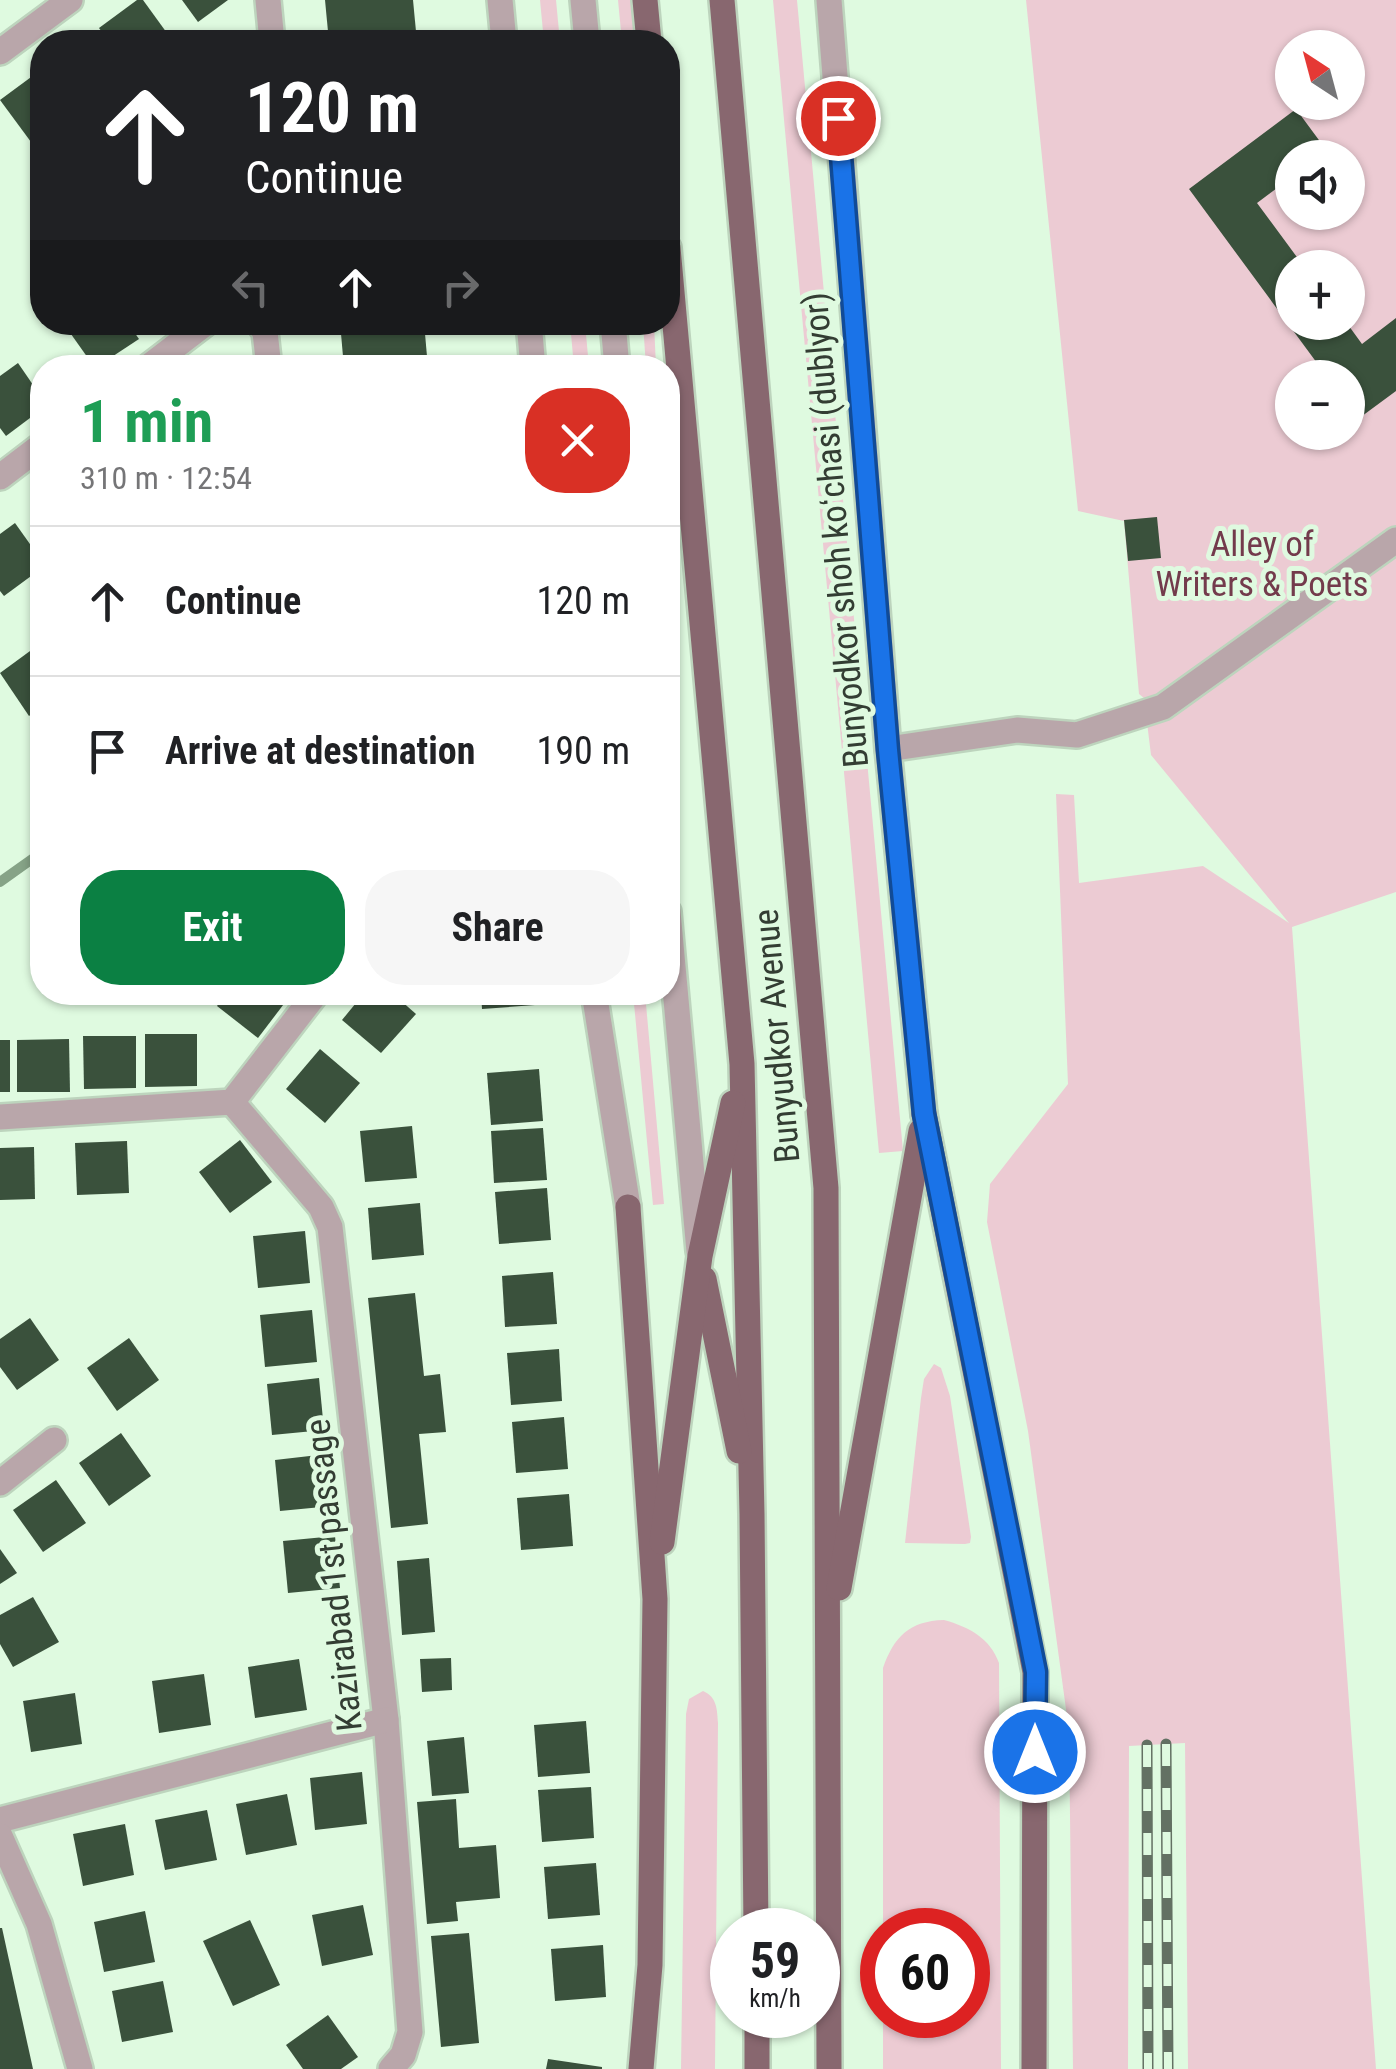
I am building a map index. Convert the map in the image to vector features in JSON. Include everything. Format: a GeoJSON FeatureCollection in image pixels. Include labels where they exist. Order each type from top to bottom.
{"type":"FeatureCollection","features":[{"type":"Feature","properties":{"kind":"main road"},"geometry":{"type":"LineString","coordinates":[[645,0],[648,30]]}},
{"type":"Feature","properties":{"kind":"main road","name":"Bunyudkor Avenue"},"geometry":{"type":"LineString","coordinates":[[722,0],[826,1188],[829,2069]]}},
{"type":"Feature","properties":{"kind":"main road","name":"Bunyudkor Avenue"},"geometry":{"type":"LineString","coordinates":[[680,380],[742,1064],[756,1908]]}},
{"type":"Feature","properties":{"kind":"main road"},"geometry":{"type":"LineString","coordinates":[[655,1599],[700,1256],[742,1064]]}},
{"type":"Feature","properties":{"kind":"main road"},"geometry":{"type":"LineString","coordinates":[[828,1652],[924,1114]]}},
{"type":"Feature","properties":{"kind":"main road"},"geometry":{"type":"LineString","coordinates":[[924,1114],[1036,1672],[1034,2069]]}},
{"type":"Feature","properties":{"kind":"main road"},"geometry":{"type":"LineString","coordinates":[[628,1207],[655,1599],[650,1965],[641,2069]]}},
{"type":"Feature","properties":{"kind":"main road"},"geometry":{"type":"LineString","coordinates":[[700,1256],[752,1514]]}},
{"type":"Feature","properties":{"kind":"main road"},"geometry":{"type":"LineString","coordinates":[[756,2038],[757,2069]]}},
{"type":"Feature","properties":{"kind":"street"},"geometry":{"type":"LineString","coordinates":[[0,52],[70,0]]}},
{"type":"Feature","properties":{"kind":"street"},"geometry":{"type":"LineString","coordinates":[[268,0],[271,30]]}},
{"type":"Feature","properties":{"kind":"street"},"geometry":{"type":"LineString","coordinates":[[500,0],[503,30]]}},
{"type":"Feature","properties":{"kind":"street"},"geometry":{"type":"LineString","coordinates":[[582,0],[585,30]]}},
{"type":"Feature","properties":{"kind":"street","name":"Bunyodkor shoh koʻchasi (dublyor)"},"geometry":{"type":"LineString","coordinates":[[829,0],[888,750],[924,1114]]}},
{"type":"Feature","properties":{"kind":"street"},"geometry":{"type":"LineString","coordinates":[[163,355],[190,335]]}},
{"type":"Feature","properties":{"kind":"street"},"geometry":{"type":"LineString","coordinates":[[0,477],[30,454]]}},
{"type":"Feature","properties":{"kind":"street"},"geometry":{"type":"LineString","coordinates":[[888,750],[1017,730],[1077,735],[1164,707],[1396,540]]}},
{"type":"Feature","properties":{"kind":"street"},"geometry":{"type":"LineString","coordinates":[[0,1117],[232,1102],[307,1005]]}},
{"type":"Feature","properties":{"kind":"street"},"geometry":{"type":"LineString","coordinates":[[596,1005],[628,1207]]}},
{"type":"Feature","properties":{"kind":"street"},"geometry":{"type":"LineString","coordinates":[[677,1005],[700,1256]]}},
{"type":"Feature","properties":{"kind":"street","name":"Kazirabad 1st passage"},"geometry":{"type":"LineString","coordinates":[[232,1102],[321,1207],[330,1227],[386,1720],[410,2032],[404,2055],[391,2069]]}},
{"type":"Feature","properties":{"kind":"street"},"geometry":{"type":"LineString","coordinates":[[0,1483],[54,1440]]}},
{"type":"Feature","properties":{"kind":"street"},"geometry":{"type":"LineString","coordinates":[[0,1820],[386,1720]]}},
{"type":"Feature","properties":{"kind":"street"},"geometry":{"type":"LineString","coordinates":[[0,1836],[40,1924],[80,2069]]}},
{"type":"Feature","properties":{"kind":"green space"},"geometry":{"type":"Polygon","coordinates":[[[540,0],[556,0],[559,30],[543,30],[540,0]]]}},
{"type":"Feature","properties":{"kind":"green space"},"geometry":{"type":"Polygon","coordinates":[[[618,0],[633,0],[636,30],[621,30],[618,0]]]}},
{"type":"Feature","properties":{"kind":"green space"},"geometry":{"type":"Polygon","coordinates":[[[773,0],[797,0],[903,1151],[879,1153],[773,0]]]}},
{"type":"Feature","properties":{"kind":"green space","name":"Alley of Writers & Poets"},"geometry":{"type":"Polygon","coordinates":[[[1026,0],[1396,0],[1396,892],[1292,927],[1376,2069],[1188,2069],[1185,1743],[1129,1746],[1128,2069],[1073,2069],[1069,1731],[1028,1431],[987,1222],[990,1184],[1068,1084],[1056,794],[1074,795],[1079,883],[1203,866],[1289,923],[1151,755],[1144,698],[1139,694],[1124,521],[1078,511],[1026,0]]]}},
{"type":"Feature","properties":{"kind":"green space"},"geometry":{"type":"Polygon","coordinates":[[[571,335],[586,335],[588,355],[573,355],[571,335]]]}},
{"type":"Feature","properties":{"kind":"green space"},"geometry":{"type":"Polygon","coordinates":[[[644,335],[655,335],[655,355],[645,355],[644,335]]]}},
{"type":"Feature","properties":{"kind":"green space"},"geometry":{"type":"Polygon","coordinates":[[[634,1005],[646,1005],[664,1204],[653,1205],[634,1005]]]}},
{"type":"Feature","properties":{"kind":"green space"},"geometry":{"type":"Polygon","coordinates":[[[934,1364],[941,1368],[950,1396],[971,1537],[970,1543],[965,1544],[905,1543],[924,1379],[934,1364]]]}},
{"type":"Feature","properties":{"kind":"green space"},"geometry":{"type":"Polygon","coordinates":[[[944,1620],[978,1635],[999,1663],[1001,2069],[883,2069],[883,2038],[990,2038],[990,1908],[883,1908],[883,1668],[904,1633],[944,1620]]]}},
{"type":"Feature","properties":{"kind":"green space"},"geometry":{"type":"Polygon","coordinates":[[[703,1691],[717,1708],[716,1908],[710,1908],[710,2038],[715,2038],[715,2069],[681,2069],[689,1699],[703,1691]]]}},
{"type":"Feature","properties":{"kind":"building"},"geometry":{"type":"Polygon","coordinates":[[[137,0],[143,0],[165,30],[100,30],[137,0]]]}},
{"type":"Feature","properties":{"kind":"building"},"geometry":{"type":"Polygon","coordinates":[[[182,0],[228,0],[198,22],[182,0]]]}},
{"type":"Feature","properties":{"kind":"building"},"geometry":{"type":"Polygon","coordinates":[[[325,0],[413,0],[416,30],[328,30],[325,0]]]}},
{"type":"Feature","properties":{"kind":"building"},"geometry":{"type":"Polygon","coordinates":[[[30,78],[30,141],[0,100],[30,78]]]}},
{"type":"Feature","properties":{"kind":"building"},"geometry":{"type":"Polygon","coordinates":[[[1281,120],[1304,120],[1319,140],[1275,140],[1275,190],[1257,203],[1292,250],[1275,250],[1275,306],[1189,189],[1281,120]]]}},
{"type":"Feature","properties":{"kind":"building"},"geometry":{"type":"Polygon","coordinates":[[[1396,318],[1396,391],[1365,414],[1365,360],[1315,360],[1300,340],[1359,340],[1362,344],[1396,318]]]}},
{"type":"Feature","properties":{"kind":"building"},"geometry":{"type":"Polygon","coordinates":[[[72,335],[136,335],[139,339],[115,355],[86,355],[72,335]]]}},
{"type":"Feature","properties":{"kind":"building"},"geometry":{"type":"Polygon","coordinates":[[[341,335],[425,335],[427,355],[343,355],[341,335]]]}},
{"type":"Feature","properties":{"kind":"building"},"geometry":{"type":"Polygon","coordinates":[[[18,363],[30,380],[30,418],[6,436],[0,428],[0,376],[18,363]]]}},
{"type":"Feature","properties":{"kind":"building"},"geometry":{"type":"Polygon","coordinates":[[[1157,517],[1161,558],[1128,561],[1124,520],[1157,517]]]}},
{"type":"Feature","properties":{"kind":"building"},"geometry":{"type":"Polygon","coordinates":[[[15,523],[30,544],[30,577],[4,596],[0,591],[0,534],[15,523]]]}},
{"type":"Feature","properties":{"kind":"building"},"geometry":{"type":"Polygon","coordinates":[[[30,651],[29,716],[0,673],[30,651]]]}},
{"type":"Feature","properties":{"kind":"building"},"geometry":{"type":"Polygon","coordinates":[[[218,1005],[283,1005],[258,1038],[218,1005]]]}},
{"type":"Feature","properties":{"kind":"building"},"geometry":{"type":"Polygon","coordinates":[[[354,1005],[406,1005],[416,1014],[381,1053],[342,1020],[354,1005]]]}},
{"type":"Feature","properties":{"kind":"building"},"geometry":{"type":"Polygon","coordinates":[[[482,1005],[535,1005],[482,1009],[482,1005]]]}},
{"type":"Feature","properties":{"kind":"building"},"geometry":{"type":"Polygon","coordinates":[[[145,1034],[197,1034],[197,1086],[145,1087],[145,1034]]]}},
{"type":"Feature","properties":{"kind":"building"},"geometry":{"type":"Polygon","coordinates":[[[83,1036],[136,1036],[136,1088],[84,1089],[83,1036]]]}},
{"type":"Feature","properties":{"kind":"building"},"geometry":{"type":"Polygon","coordinates":[[[69,1039],[70,1092],[17,1092],[17,1040],[69,1039]]]}},
{"type":"Feature","properties":{"kind":"building"},"geometry":{"type":"Polygon","coordinates":[[[0,1040],[10,1040],[10,1092],[0,1092],[0,1040]]]}},
{"type":"Feature","properties":{"kind":"building"},"geometry":{"type":"Polygon","coordinates":[[[320,1049],[360,1083],[325,1123],[286,1089],[320,1049]]]}},
{"type":"Feature","properties":{"kind":"building"},"geometry":{"type":"Polygon","coordinates":[[[539,1069],[543,1121],[491,1125],[487,1073],[539,1069]]]}},
{"type":"Feature","properties":{"kind":"building"},"geometry":{"type":"Polygon","coordinates":[[[412,1126],[417,1178],[365,1182],[360,1131],[412,1126]]]}},
{"type":"Feature","properties":{"kind":"building"},"geometry":{"type":"Polygon","coordinates":[[[543,1128],[547,1180],[494,1183],[491,1131],[543,1128]]]}},
{"type":"Feature","properties":{"kind":"building"},"geometry":{"type":"Polygon","coordinates":[[[240,1140],[272,1182],[230,1213],[199,1172],[240,1140]]]}},
{"type":"Feature","properties":{"kind":"building"},"geometry":{"type":"Polygon","coordinates":[[[127,1141],[129,1193],[77,1195],[75,1143],[127,1141]]]}},
{"type":"Feature","properties":{"kind":"building"},"geometry":{"type":"Polygon","coordinates":[[[34,1147],[35,1199],[0,1200],[0,1148],[34,1147]]]}},
{"type":"Feature","properties":{"kind":"building"},"geometry":{"type":"Polygon","coordinates":[[[547,1188],[551,1240],[499,1244],[495,1192],[547,1188]]]}},
{"type":"Feature","properties":{"kind":"building"},"geometry":{"type":"Polygon","coordinates":[[[420,1203],[424,1255],[372,1260],[368,1208],[420,1203]]]}},
{"type":"Feature","properties":{"kind":"building"},"geometry":{"type":"Polygon","coordinates":[[[305,1231],[310,1283],[258,1288],[253,1236],[305,1231]]]}},
{"type":"Feature","properties":{"kind":"building"},"geometry":{"type":"Polygon","coordinates":[[[553,1272],[557,1324],[505,1327],[502,1276],[553,1272]]]}},
{"type":"Feature","properties":{"kind":"building"},"geometry":{"type":"Polygon","coordinates":[[[415,1293],[424,1376],[440,1374],[446,1432],[419,1434],[428,1524],[391,1528],[368,1298],[415,1293]]]}},
{"type":"Feature","properties":{"kind":"building"},"geometry":{"type":"Polygon","coordinates":[[[312,1310],[317,1362],[265,1367],[260,1315],[312,1310]]]}},
{"type":"Feature","properties":{"kind":"building"},"geometry":{"type":"Polygon","coordinates":[[[30,1318],[59,1360],[17,1390],[0,1367],[0,1339],[30,1318]]]}},
{"type":"Feature","properties":{"kind":"building"},"geometry":{"type":"Polygon","coordinates":[[[129,1338],[159,1380],[117,1411],[87,1368],[129,1338]]]}},
{"type":"Feature","properties":{"kind":"building"},"geometry":{"type":"Polygon","coordinates":[[[559,1349],[562,1401],[511,1405],[507,1353],[559,1349]]]}},
{"type":"Feature","properties":{"kind":"building"},"geometry":{"type":"Polygon","coordinates":[[[319,1378],[324,1430],[272,1435],[267,1384],[319,1378]]]}},
{"type":"Feature","properties":{"kind":"building"},"geometry":{"type":"Polygon","coordinates":[[[564,1417],[568,1469],[516,1473],[512,1422],[564,1417]]]}},
{"type":"Feature","properties":{"kind":"building"},"geometry":{"type":"Polygon","coordinates":[[[121,1433],[151,1476],[109,1506],[79,1463],[121,1433]]]}},
{"type":"Feature","properties":{"kind":"building"},"geometry":{"type":"Polygon","coordinates":[[[327,1454],[332,1506],[280,1511],[275,1460],[327,1454]]]}},
{"type":"Feature","properties":{"kind":"building"},"geometry":{"type":"Polygon","coordinates":[[[56,1480],[86,1523],[43,1552],[13,1510],[56,1480]]]}},
{"type":"Feature","properties":{"kind":"building"},"geometry":{"type":"Polygon","coordinates":[[[569,1494],[573,1546],[521,1550],[517,1498],[569,1494]]]}},
{"type":"Feature","properties":{"kind":"building"},"geometry":{"type":"Polygon","coordinates":[[[335,1536],[340,1588],[288,1593],[283,1541],[335,1536]]]}},
{"type":"Feature","properties":{"kind":"building"},"geometry":{"type":"Polygon","coordinates":[[[0,1549],[17,1573],[0,1584],[0,1549]]]}},
{"type":"Feature","properties":{"kind":"building"},"geometry":{"type":"Polygon","coordinates":[[[429,1558],[435,1632],[402,1635],[397,1561],[429,1558]]]}},
{"type":"Feature","properties":{"kind":"building"},"geometry":{"type":"Polygon","coordinates":[[[33,1597],[59,1642],[13,1667],[0,1644],[0,1615],[33,1597]]]}},
{"type":"Feature","properties":{"kind":"building"},"geometry":{"type":"Polygon","coordinates":[[[451,1658],[452,1690],[422,1692],[420,1659],[451,1658]]]}},
{"type":"Feature","properties":{"kind":"building"},"geometry":{"type":"Polygon","coordinates":[[[299,1659],[307,1710],[255,1718],[248,1667],[299,1659]]]}},
{"type":"Feature","properties":{"kind":"building"},"geometry":{"type":"Polygon","coordinates":[[[204,1674],[211,1725],[159,1733],[152,1681],[204,1674]]]}},
{"type":"Feature","properties":{"kind":"building"},"geometry":{"type":"Polygon","coordinates":[[[75,1693],[82,1744],[31,1752],[23,1701],[75,1693]]]}},
{"type":"Feature","properties":{"kind":"building"},"geometry":{"type":"Polygon","coordinates":[[[586,1721],[590,1773],[538,1777],[534,1725],[586,1721]]]}},
{"type":"Feature","properties":{"kind":"building"},"geometry":{"type":"Polygon","coordinates":[[[464,1737],[469,1793],[432,1796],[427,1741],[464,1737]]]}},
{"type":"Feature","properties":{"kind":"building"},"geometry":{"type":"Polygon","coordinates":[[[362,1772],[367,1824],[315,1830],[310,1778],[362,1772]]]}},
{"type":"Feature","properties":{"kind":"building"},"geometry":{"type":"Polygon","coordinates":[[[591,1787],[594,1838],[542,1842],[538,1790],[591,1787]]]}},
{"type":"Feature","properties":{"kind":"building"},"geometry":{"type":"Polygon","coordinates":[[[287,1794],[297,1845],[246,1855],[236,1804],[287,1794]]]}},
{"type":"Feature","properties":{"kind":"building"},"geometry":{"type":"Polygon","coordinates":[[[456,1799],[459,1848],[496,1845],[500,1898],[456,1902],[458,1921],[427,1924],[417,1802],[456,1799]]]}},
{"type":"Feature","properties":{"kind":"building"},"geometry":{"type":"Polygon","coordinates":[[[207,1810],[217,1860],[165,1870],[155,1820],[207,1810]]]}},
{"type":"Feature","properties":{"kind":"building"},"geometry":{"type":"Polygon","coordinates":[[[125,1824],[134,1875],[83,1886],[73,1834],[125,1824]]]}},
{"type":"Feature","properties":{"kind":"building"},"geometry":{"type":"Polygon","coordinates":[[[596,1863],[600,1915],[548,1919],[544,1867],[596,1863]]]}},
{"type":"Feature","properties":{"kind":"building"},"geometry":{"type":"Polygon","coordinates":[[[363,1905],[373,1955],[322,1966],[312,1915],[363,1905]]]}},
{"type":"Feature","properties":{"kind":"building"},"geometry":{"type":"Polygon","coordinates":[[[145,1911],[155,1962],[104,1972],[94,1922],[145,1911]]]}},
{"type":"Feature","properties":{"kind":"building"},"geometry":{"type":"Polygon","coordinates":[[[250,1920],[280,1985],[233,2006],[203,1941],[250,1920]]]}},
{"type":"Feature","properties":{"kind":"building"},"geometry":{"type":"Polygon","coordinates":[[[2,1928],[33,2069],[0,2069],[2,1928]]]}},
{"type":"Feature","properties":{"kind":"building"},"geometry":{"type":"Polygon","coordinates":[[[469,1933],[479,2043],[441,2047],[431,1936],[469,1933]]]}},
{"type":"Feature","properties":{"kind":"building"},"geometry":{"type":"Polygon","coordinates":[[[603,1945],[606,1997],[555,2001],[551,1949],[603,1945]]]}},
{"type":"Feature","properties":{"kind":"building"},"geometry":{"type":"Polygon","coordinates":[[[163,1981],[173,2032],[122,2042],[112,1991],[163,1981]]]}},
{"type":"Feature","properties":{"kind":"building"},"geometry":{"type":"Polygon","coordinates":[[[328,2015],[358,2057],[341,2069],[303,2069],[286,2045],[328,2015]]]}},
{"type":"Feature","properties":{"kind":"building"},"geometry":{"type":"Polygon","coordinates":[[[548,2059],[602,2067],[602,2069],[546,2069],[548,2059]]]}},
{"type":"Feature","properties":{"kind":"waterway"},"geometry":{"type":"LineString","coordinates":[[0,882],[30,861]]}},
{"type":"Feature","properties":{"kind":"railway"},"geometry":{"type":"LineString","coordinates":[[1166,1744],[1168,2069]]}},
{"type":"Feature","properties":{"kind":"railway"},"geometry":{"type":"LineString","coordinates":[[1147,1745],[1148,2069]]}},
{"type":"Feature","properties":{"kind":"route"},"geometry":{"type":"LineString","coordinates":[[838,118],[888,750],[924,1114],[1036,1672],[1035,1752]]}}]}
